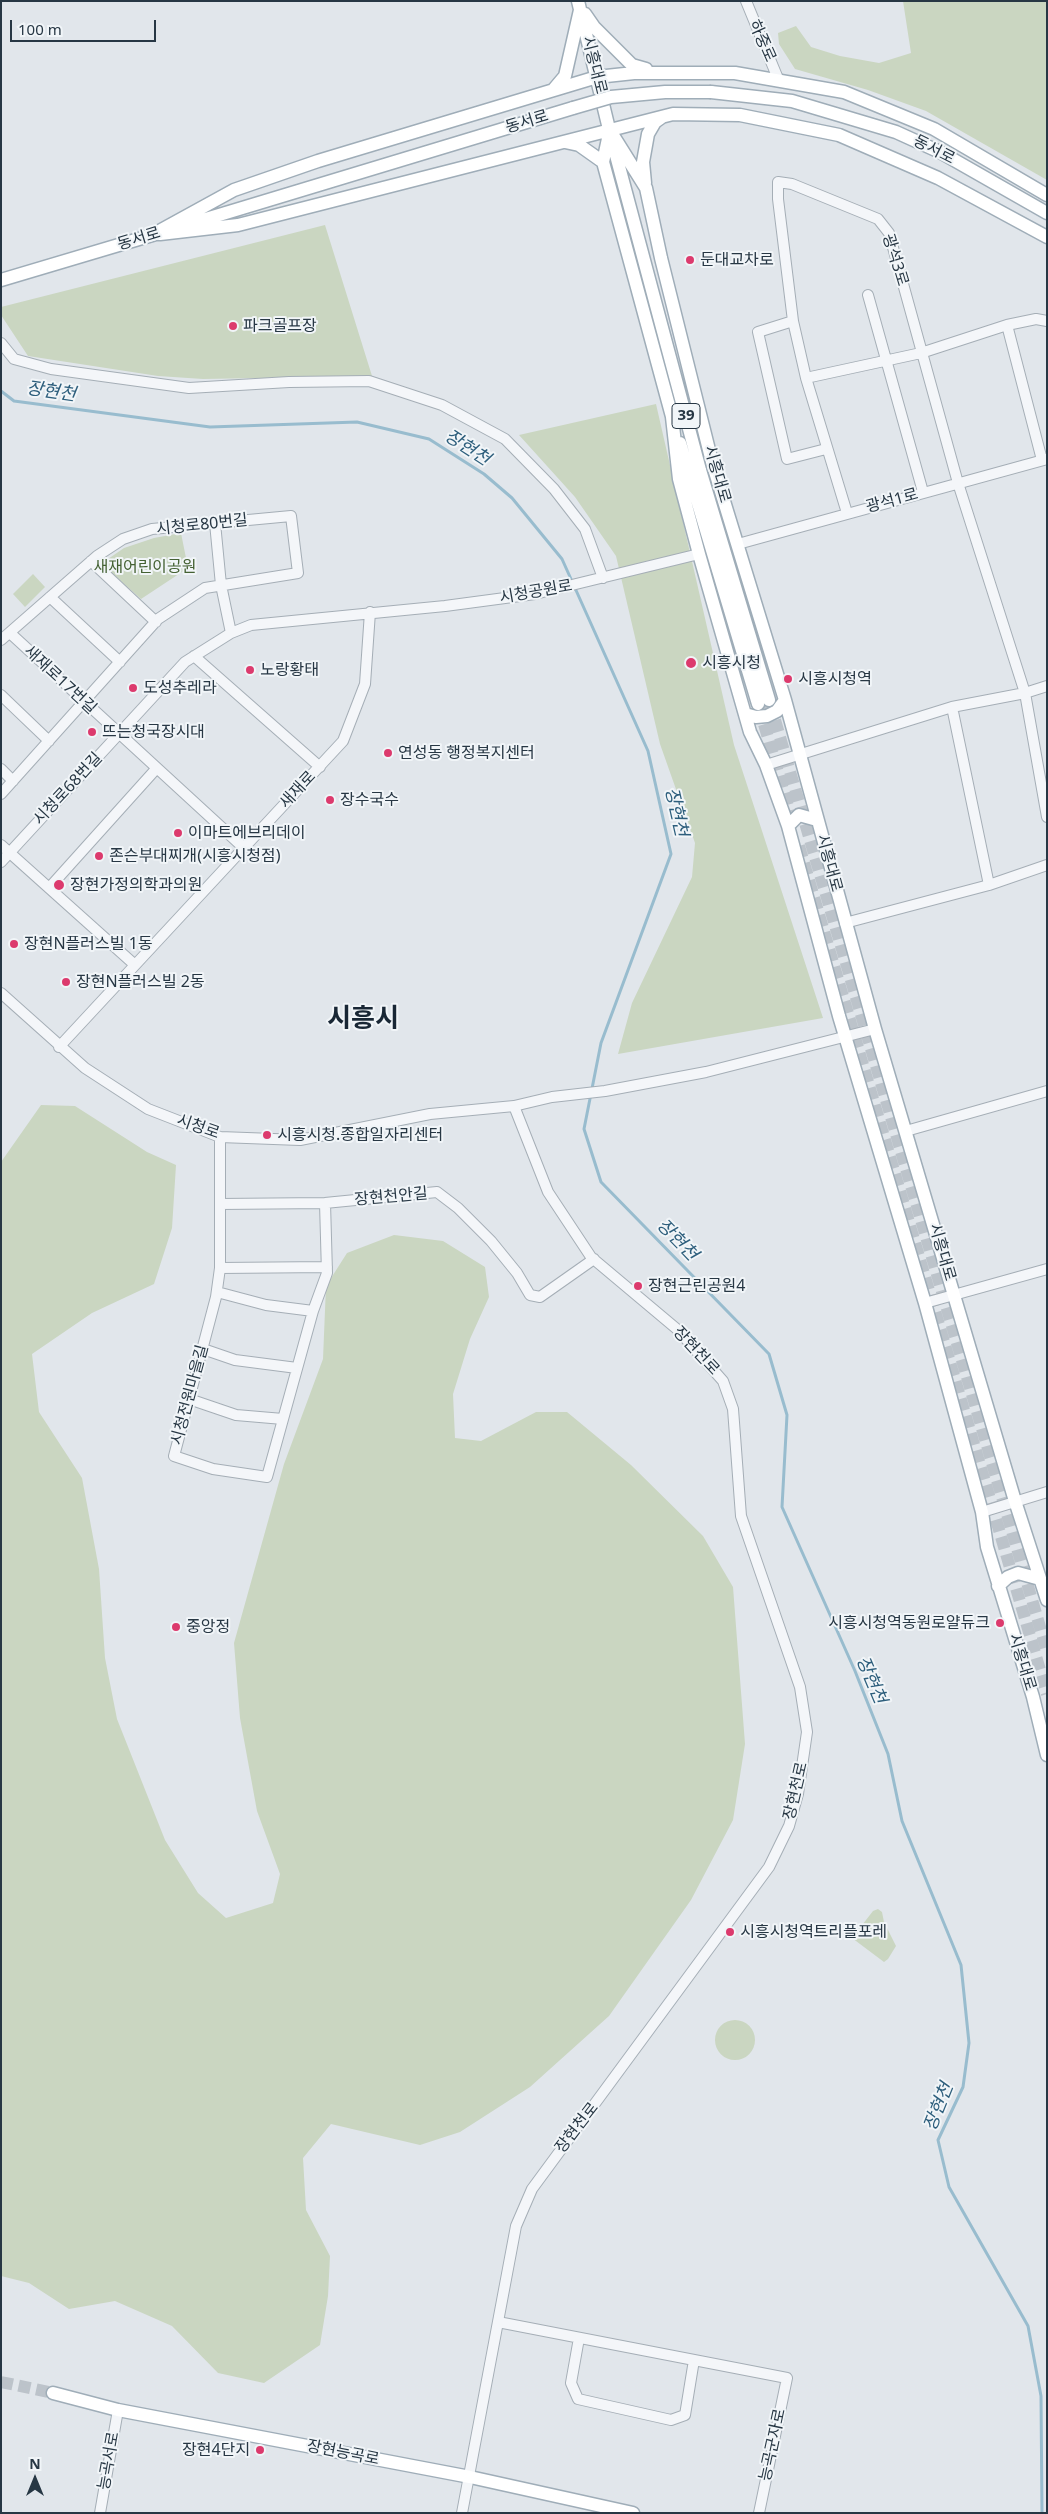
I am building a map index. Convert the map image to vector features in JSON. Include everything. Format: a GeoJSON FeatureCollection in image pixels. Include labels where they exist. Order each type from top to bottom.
{"type":"FeatureCollection","features":[{"type":"Feature","properties":{"kind":"main road"},"geometry":{"type":"LineString","coordinates":[[580,3],[594,27],[632,65],[661,72]]}},
{"type":"Feature","properties":{"kind":"main road"},"geometry":{"type":"LineString","coordinates":[[554,90],[565,76],[580,3]]}},
{"type":"Feature","properties":{"kind":"main road","name":"시흥대로"},"geometry":{"type":"LineString","coordinates":[[580,3],[610,129],[700,470],[764,702],[672,417],[603,162],[610,129]]}},
{"type":"Feature","properties":{"kind":"main road"},"geometry":{"type":"LineString","coordinates":[[152,235],[234,190],[318,161],[597,77],[661,72],[735,73],[844,92],[934,129],[1047,195]]}},
{"type":"Feature","properties":{"kind":"main road","name":"동서로"},"geometry":{"type":"LineString","coordinates":[[1,280],[611,97],[665,92],[711,92],[792,101],[896,132],[940,152],[1047,213]]}},
{"type":"Feature","properties":{"kind":"main road"},"geometry":{"type":"LineString","coordinates":[[152,235],[238,225],[673,114],[740,115],[839,135],[938,178],[1047,237]]}},
{"type":"Feature","properties":{"kind":"main road"},"geometry":{"type":"LineString","coordinates":[[646,188],[643,162],[648,134],[662,117]]}},
{"type":"Feature","properties":{"kind":"main road","name":"시흥대로"},"geometry":{"type":"LineString","coordinates":[[610,129],[646,188],[661,258],[712,462],[785,700],[875,1029],[1015,1501],[1047,1600]]}},
{"type":"Feature","properties":{"kind":"main road"},"geometry":{"type":"LineString","coordinates":[[560,142],[579,144],[603,162]]}},
{"type":"Feature","properties":{"kind":"main road","name":"시흥대로"},"geometry":{"type":"LineString","coordinates":[[672,417],[679,479],[699,554],[750,732],[766,765],[788,826],[845,1037],[924,1303],[982,1512],[987,1547],[1033,1697],[1047,1755]]}},
{"type":"Feature","properties":{"kind":"main road"},"geometry":{"type":"LineString","coordinates":[[745,714],[756,717],[766,716],[777,711],[785,700]]}},
{"type":"Feature","properties":{"kind":"main road"},"geometry":{"type":"LineString","coordinates":[[788,826],[799,815],[817,820]]}},
{"type":"Feature","properties":{"kind":"main road"},"geometry":{"type":"LineString","coordinates":[[998,1586],[1008,1577],[1018,1573],[1040,1580]]}},
{"type":"Feature","properties":{"kind":"main road","name":"장현능곡로"},"geometry":{"type":"LineString","coordinates":[[53,2393],[118,2410],[470,2477],[633,2513]]}},
{"type":"Feature","properties":{"kind":"street","name":"하중로"},"geometry":{"type":"LineString","coordinates":[[746,1],[779,81]]}},
{"type":"Feature","properties":{"kind":"street","name":"광석3로"},"geometry":{"type":"LineString","coordinates":[[793,321],[778,200],[778,182],[792,184],[878,219],[889,233],[958,484],[1025,693],[1047,817]]}},
{"type":"Feature","properties":{"kind":"street"},"geometry":{"type":"LineString","coordinates":[[868,295],[923,492]]}},
{"type":"Feature","properties":{"kind":"street"},"geometry":{"type":"LineString","coordinates":[[806,378],[921,353],[1036,318],[1047,321]]}},
{"type":"Feature","properties":{"kind":"street"},"geometry":{"type":"LineString","coordinates":[[826,449],[787,459],[758,332],[793,321],[806,378],[847,513]]}},
{"type":"Feature","properties":{"kind":"street"},"geometry":{"type":"LineString","coordinates":[[1008,325],[1044,460]]}},
{"type":"Feature","properties":{"kind":"street"},"geometry":{"type":"LineString","coordinates":[[1,343],[14,359],[51,369],[189,388],[289,382],[369,381],[442,405],[505,439],[554,489],[585,529],[603,578]]}},
{"type":"Feature","properties":{"kind":"street","name":"광석1로"},"geometry":{"type":"LineString","coordinates":[[738,544],[1044,460]]}},
{"type":"Feature","properties":{"kind":"street","name":"시청로80번길"},"geometry":{"type":"LineString","coordinates":[[1,640],[92,561],[123,539],[152,529],[291,516],[298,573],[221,585]]}},
{"type":"Feature","properties":{"kind":"street"},"geometry":{"type":"LineString","coordinates":[[215,523],[221,585],[231,633]]}},
{"type":"Feature","properties":{"kind":"street","name":"시청공원로"},"geometry":{"type":"LineString","coordinates":[[370,612],[445,606],[535,594],[699,554]]}},
{"type":"Feature","properties":{"kind":"street"},"geometry":{"type":"LineString","coordinates":[[92,561],[156,622]]}},
{"type":"Feature","properties":{"kind":"street"},"geometry":{"type":"LineString","coordinates":[[1,794],[156,622],[205,588],[221,585]]}},
{"type":"Feature","properties":{"kind":"street"},"geometry":{"type":"LineString","coordinates":[[50,597],[120,662]]}},
{"type":"Feature","properties":{"kind":"street","name":"시청로68번길"},"geometry":{"type":"LineString","coordinates":[[1,862],[185,662],[231,633],[251,625],[370,612]]}},
{"type":"Feature","properties":{"kind":"street","name":"새재로"},"geometry":{"type":"LineString","coordinates":[[60,1047],[343,741],[365,684],[370,612]]}},
{"type":"Feature","properties":{"kind":"street","name":"새재로17번길"},"geometry":{"type":"LineString","coordinates":[[10,633],[83,703],[244,848]]}},
{"type":"Feature","properties":{"kind":"street"},"geometry":{"type":"LineString","coordinates":[[194,656],[320,767]]}},
{"type":"Feature","properties":{"kind":"street"},"geometry":{"type":"LineString","coordinates":[[766,765],[952,708],[1025,693],[1047,686]]}},
{"type":"Feature","properties":{"kind":"street"},"geometry":{"type":"LineString","coordinates":[[1,695],[49,740]]}},
{"type":"Feature","properties":{"kind":"street"},"geometry":{"type":"LineString","coordinates":[[952,708],[989,885]]}},
{"type":"Feature","properties":{"kind":"street"},"geometry":{"type":"LineString","coordinates":[[1,769],[13,781]]}},
{"type":"Feature","properties":{"kind":"street"},"geometry":{"type":"LineString","coordinates":[[49,888],[156,769]]}},
{"type":"Feature","properties":{"kind":"street"},"geometry":{"type":"LineString","coordinates":[[1,845],[135,965]]}},
{"type":"Feature","properties":{"kind":"street"},"geometry":{"type":"LineString","coordinates":[[845,923],[989,885],[1047,865]]}},
{"type":"Feature","properties":{"kind":"street","name":"시청로"},"geometry":{"type":"LineString","coordinates":[[1,993],[85,1068],[148,1109],[220,1137],[300,1140],[430,1114],[514,1106],[552,1097],[605,1090],[706,1072],[875,1029]]}},
{"type":"Feature","properties":{"kind":"street"},"geometry":{"type":"LineString","coordinates":[[906,1131],[1047,1091]]}},
{"type":"Feature","properties":{"kind":"street","name":"장현천로"},"geometry":{"type":"LineString","coordinates":[[462,2513],[516,2226],[532,2190],[769,1867],[789,1826],[804,1764],[807,1732],[800,1687],[741,1516],[733,1409],[724,1381],[678,1330],[594,1259],[548,1192],[514,1106]]}},
{"type":"Feature","properties":{"kind":"street","name":"시청전원마을길"},"geometry":{"type":"LineString","coordinates":[[220,1137],[220,1268],[217,1292],[174,1456],[213,1468],[267,1477],[313,1312],[327,1274],[325,1203]]}},
{"type":"Feature","properties":{"kind":"street","name":"장현천안길"},"geometry":{"type":"LineString","coordinates":[[220,1204],[325,1203],[437,1192],[458,1208],[491,1241],[517,1273],[530,1294],[540,1297],[594,1259]]}},
{"type":"Feature","properties":{"kind":"street"},"geometry":{"type":"LineString","coordinates":[[220,1268],[327,1267]]}},
{"type":"Feature","properties":{"kind":"street"},"geometry":{"type":"LineString","coordinates":[[924,1303],[1047,1269]]}},
{"type":"Feature","properties":{"kind":"street"},"geometry":{"type":"LineString","coordinates":[[217,1292],[266,1305],[313,1312]]}},
{"type":"Feature","properties":{"kind":"street"},"geometry":{"type":"LineString","coordinates":[[203,1349],[235,1360],[297,1368]]}},
{"type":"Feature","properties":{"kind":"street"},"geometry":{"type":"LineString","coordinates":[[189,1400],[236,1415],[283,1419]]}},
{"type":"Feature","properties":{"kind":"street"},"geometry":{"type":"LineString","coordinates":[[982,1512],[1047,1492]]}},
{"type":"Feature","properties":{"kind":"street"},"geometry":{"type":"LineString","coordinates":[[498,2322],[694,2360],[685,2415],[671,2420],[578,2399],[571,2383],[579,2338]]}},
{"type":"Feature","properties":{"kind":"street","name":"능곡군자로"},"geometry":{"type":"LineString","coordinates":[[694,2360],[787,2378],[759,2513]]}},
{"type":"Feature","properties":{"kind":"street","name":"능곡서로"},"geometry":{"type":"LineString","coordinates":[[100,2513],[118,2410]]}},
{"type":"Feature","properties":{"kind":"green space"},"geometry":{"type":"Polygon","coordinates":[[[903,1],[1047,1],[1047,180],[926,111],[868,90],[795,69],[779,44],[778,33],[796,26],[811,47],[840,56],[879,63],[911,53],[903,1]]]}},
{"type":"Feature","properties":{"kind":"green space"},"geometry":{"type":"Polygon","coordinates":[[[325,225],[372,376],[203,379],[158,376],[28,356],[1,315],[1,307],[325,225]]]}},
{"type":"Feature","properties":{"kind":"green space"},"geometry":{"type":"Polygon","coordinates":[[[656,404],[734,745],[823,1018],[618,1054],[632,1003],[692,877],[695,843],[660,744],[616,556],[575,497],[519,435],[656,404]]]}},
{"type":"Feature","properties":{"kind":"green space","name":"새재어린이공원"},"geometry":{"type":"Polygon","coordinates":[[[181,533],[188,568],[141,599],[104,566],[108,559],[124,548],[154,538],[181,533]]]}},
{"type":"Feature","properties":{"kind":"green space"},"geometry":{"type":"Polygon","coordinates":[[[33,574],[45,587],[25,607],[13,594],[33,574]]]}},
{"type":"Feature","properties":{"kind":"green space"},"geometry":{"type":"Polygon","coordinates":[[[41,1105],[75,1106],[147,1152],[176,1165],[172,1228],[154,1284],[92,1313],[32,1354],[39,1412],[82,1478],[99,1569],[105,1658],[117,1719],[165,1840],[198,1893],[226,1918],[273,1903],[280,1874],[257,1811],[240,1718],[234,1643],[284,1464],[323,1359],[326,1286],[347,1253],[394,1235],[443,1241],[485,1267],[489,1297],[470,1339],[453,1394],[455,1438],[481,1441],[536,1412],[567,1412],[631,1465],[703,1536],[733,1587],[745,1744],[733,1820],[691,1900],[609,2016],[530,2087],[460,2132],[420,2145],[331,2124],[303,2158],[306,2210],[330,2256],[328,2296],[320,2345],[264,2383],[218,2373],[172,2326],[115,2301],[69,2309],[29,2283],[1,2276],[1,1162],[41,1105]]]}},
{"type":"Feature","properties":{"kind":"green space"},"geometry":{"type":"Polygon","coordinates":[[[878,1909],[882,1912],[884,1922],[896,1946],[884,1962],[852,1938],[873,1911],[878,1909]]]}},
{"type":"Feature","properties":{"kind":"green space"},"geometry":{"type":"Polygon","coordinates":[[[735,2020],[749,2026],[755,2040],[749,2054],[735,2060],[721,2054],[715,2040],[721,2026],[735,2020]]]}},
{"type":"Feature","properties":{"kind":"waterway","name":"장현천"},"geometry":{"type":"LineString","coordinates":[[1,391],[14,401],[210,427],[357,422],[429,439],[484,474],[512,498],[562,559],[648,751],[671,854],[601,1043],[584,1129],[601,1182],[769,1354],[787,1415],[782,1507],[855,1671],[888,1754],[902,1821],[961,1965],[969,2043],[963,2087],[938,2140],[949,2187],[1028,2326],[1041,2396],[1042,2513]]}},
{"type":"Feature","properties":{"kind":"tunnel"},"geometry":{"type":"LineString","coordinates":[[770,703],[1047,1651]]}},
{"type":"Feature","properties":{"kind":"tunnel"},"geometry":{"type":"LineString","coordinates":[[759,707],[794,827]]}},
{"type":"Feature","properties":{"kind":"tunnel"},"geometry":{"type":"LineString","coordinates":[[799,846],[1047,1694]]}},
{"type":"Feature","properties":{"kind":"tunnel"},"geometry":{"type":"LineString","coordinates":[[1,2382],[53,2393]]}},
{"type":"Feature","properties":{"kind":"place","name":"둔대교차로"},"geometry":{"type":"Point","coordinates":[690,260]}},
{"type":"Feature","properties":{"kind":"place","name":"파크골프장"},"geometry":{"type":"Point","coordinates":[233,326]}},
{"type":"Feature","properties":{"kind":"place","name":"시흥시청"},"geometry":{"type":"Point","coordinates":[691,663]}},
{"type":"Feature","properties":{"kind":"place","name":"노랑황태"},"geometry":{"type":"Point","coordinates":[250,670]}},
{"type":"Feature","properties":{"kind":"place","name":"시흥시청역"},"geometry":{"type":"Point","coordinates":[788,679]}},
{"type":"Feature","properties":{"kind":"place","name":"도성추레라"},"geometry":{"type":"Point","coordinates":[133,688]}},
{"type":"Feature","properties":{"kind":"place","name":"뜨는청국장시대"},"geometry":{"type":"Point","coordinates":[92,732]}},
{"type":"Feature","properties":{"kind":"place","name":"연성동 행정복지센터"},"geometry":{"type":"Point","coordinates":[388,753]}},
{"type":"Feature","properties":{"kind":"place","name":"장수국수"},"geometry":{"type":"Point","coordinates":[330,800]}},
{"type":"Feature","properties":{"kind":"place","name":"이마트에브리데이"},"geometry":{"type":"Point","coordinates":[178,833]}},
{"type":"Feature","properties":{"kind":"place","name":"존슨부대찌개(시흥시청점)"},"geometry":{"type":"Point","coordinates":[99,856]}},
{"type":"Feature","properties":{"kind":"place","name":"장현가정의학과의원"},"geometry":{"type":"Point","coordinates":[59,885]}},
{"type":"Feature","properties":{"kind":"place","name":"장현N플러스빌 1동"},"geometry":{"type":"Point","coordinates":[14,944]}},
{"type":"Feature","properties":{"kind":"place","name":"장현N플러스빌 2동"},"geometry":{"type":"Point","coordinates":[66,982]}},
{"type":"Feature","properties":{"kind":"place","name":"시흥시청.종합일자리센터"},"geometry":{"type":"Point","coordinates":[267,1135]}},
{"type":"Feature","properties":{"kind":"place","name":"장현근린공원4"},"geometry":{"type":"Point","coordinates":[638,1286]}},
{"type":"Feature","properties":{"kind":"place","name":"시흥시청역동원로얄듀크"},"geometry":{"type":"Point","coordinates":[1000,1623]}},
{"type":"Feature","properties":{"kind":"place","name":"중앙정"},"geometry":{"type":"Point","coordinates":[176,1627]}},
{"type":"Feature","properties":{"kind":"place","name":"시흥시청역트리플포레"},"geometry":{"type":"Point","coordinates":[730,1932]}},
{"type":"Feature","properties":{"kind":"place","name":"장현4단지"},"geometry":{"type":"Point","coordinates":[260,2450]}},
{"type":"Feature","properties":{"kind":"district","name":"시흥시"},"geometry":{"type":"Point","coordinates":[363,1020]}}]}
